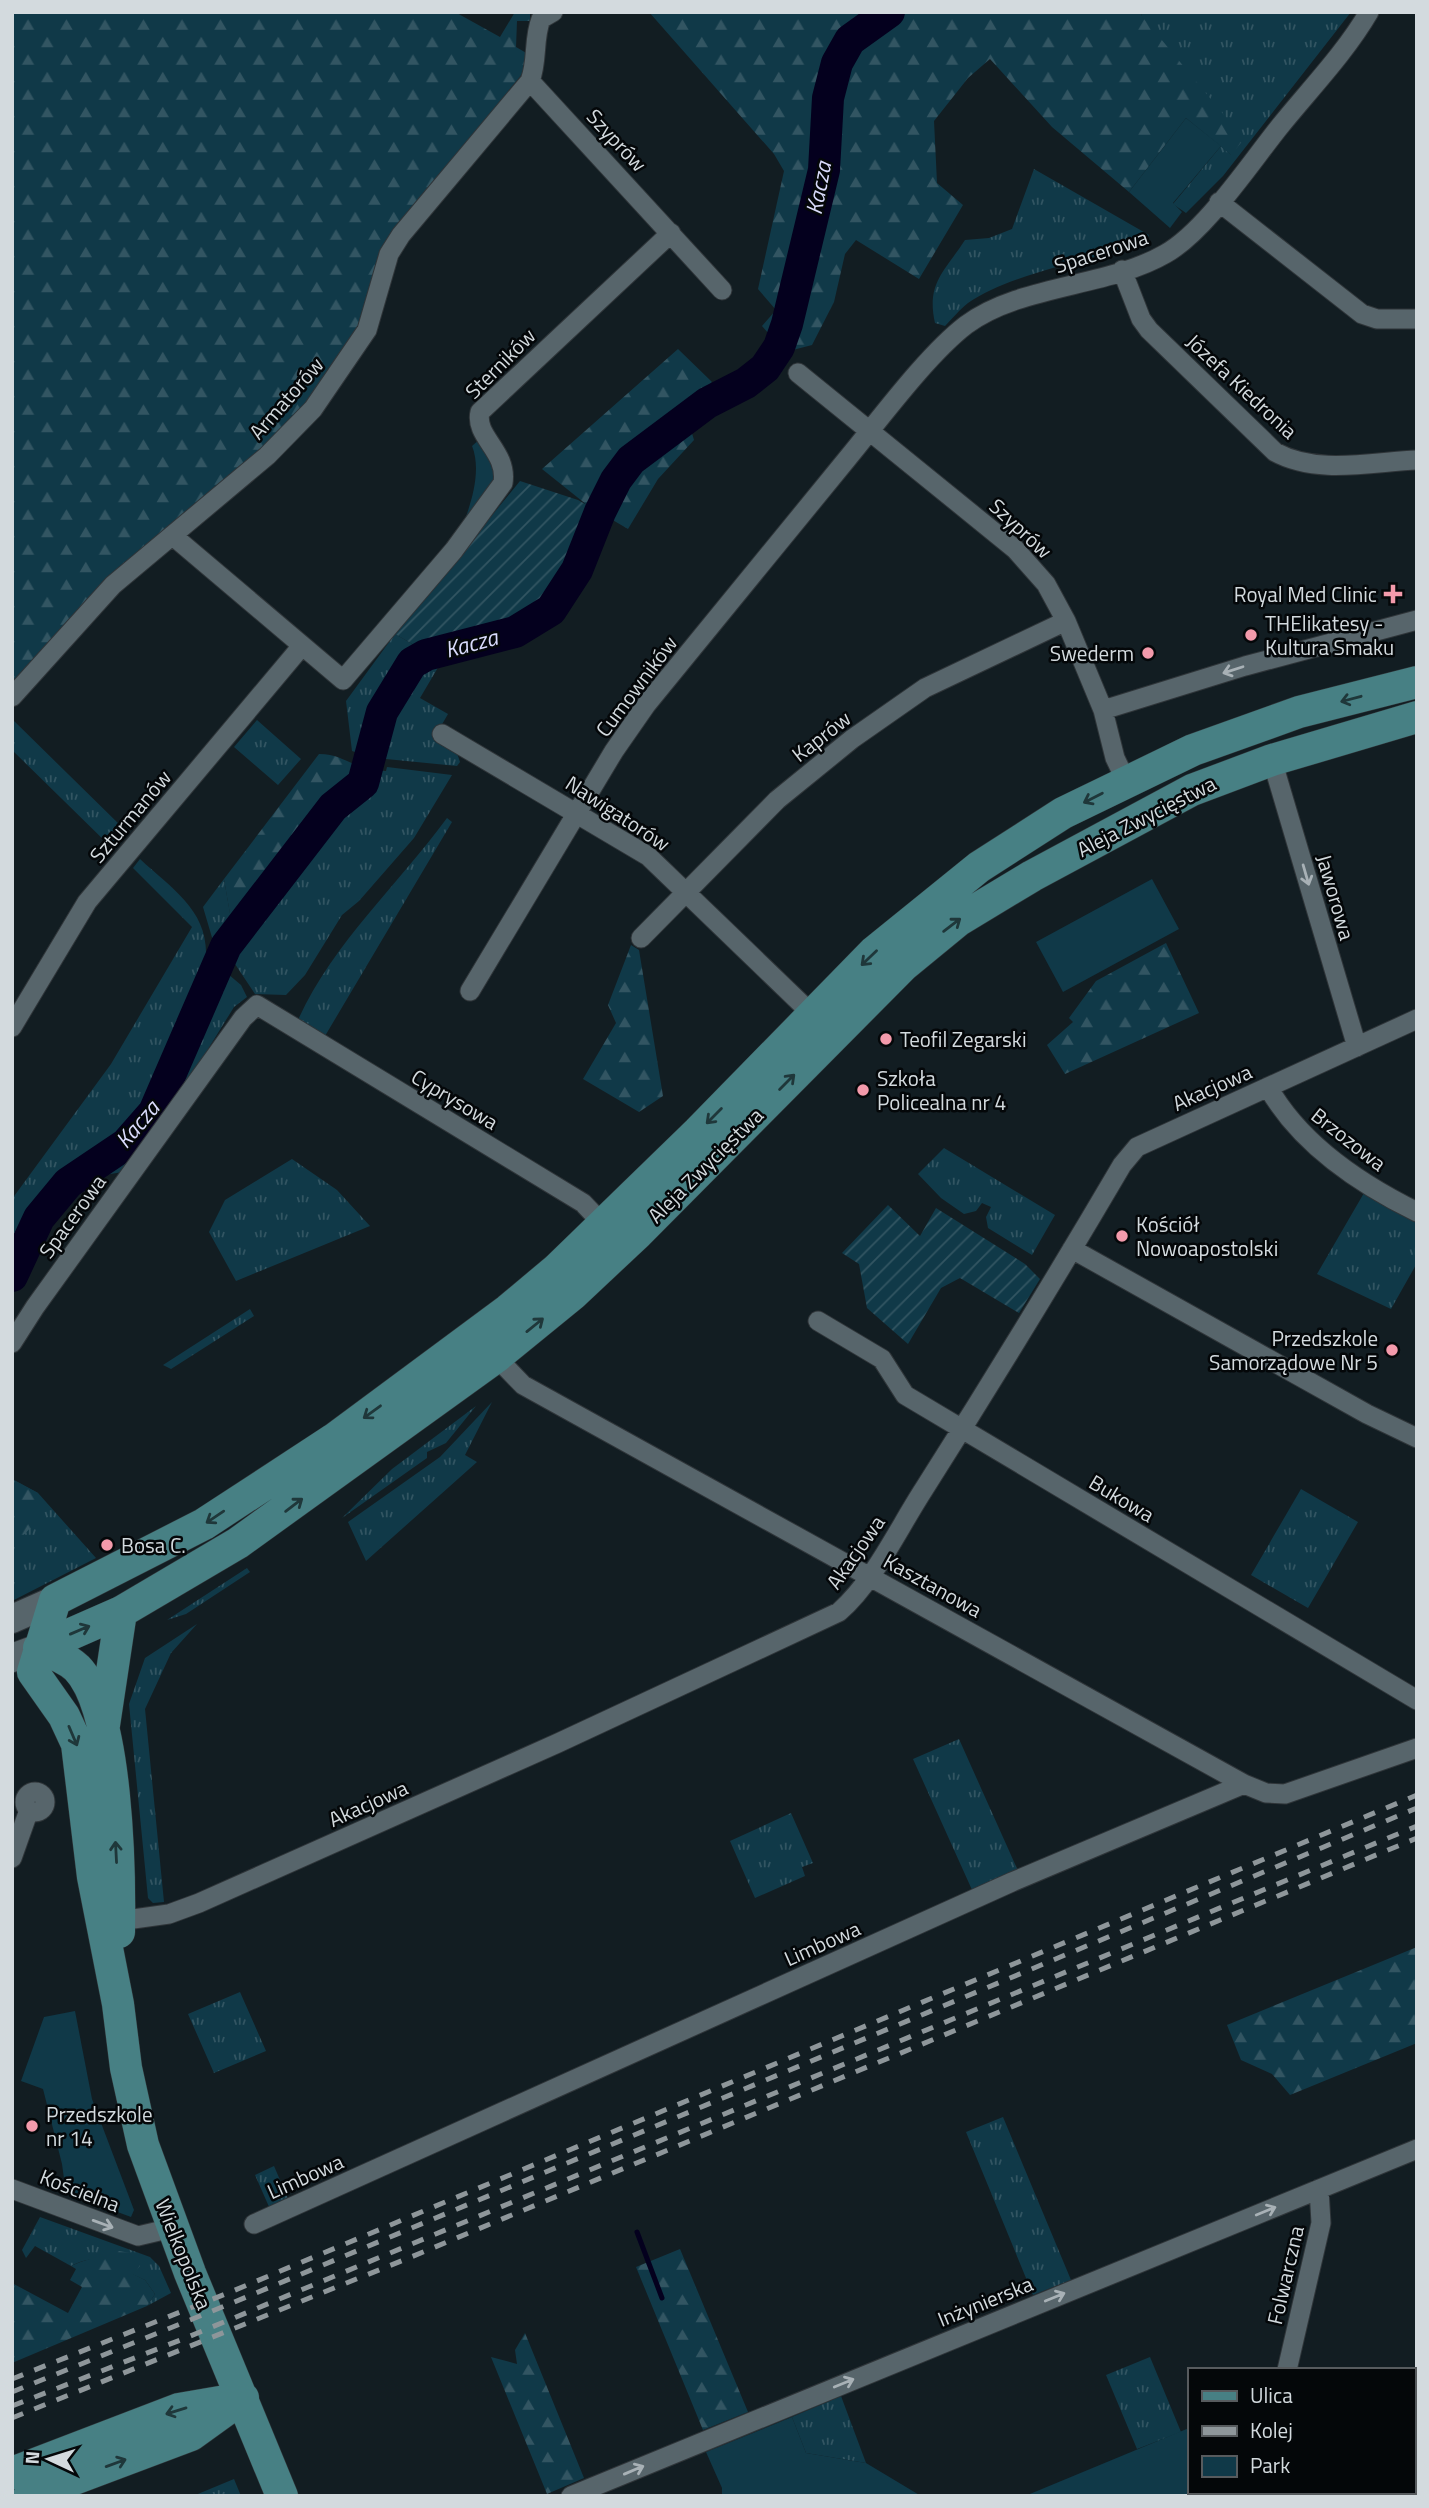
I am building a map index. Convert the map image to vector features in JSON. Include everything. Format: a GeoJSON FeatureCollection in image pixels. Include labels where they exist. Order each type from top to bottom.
{"type":"FeatureCollection","features":[{"type":"Feature","properties":{"kind":"main road","name":"Aleja Zwycięstwa"},"geometry":{"type":"LineString","coordinates":[[12,1619],[204,1524],[334,1439],[508,1310],[603,1224],[698,1132],[892,936],[979,867],[1063,813],[1126,781],[1240,732],[1417,682]]}},
{"type":"Feature","properties":{"kind":"main road","name":"Aleja Zwycięstwa"},"geometry":{"type":"LineString","coordinates":[[21,1647],[121,1612],[279,1517],[496,1357],[573,1293],[629,1241],[930,942],[989,901],[1192,790],[1272,760],[1417,717]]}},
{"type":"Feature","properties":{"kind":"main road","name":"Wielkopolska"},"geometry":{"type":"LineString","coordinates":[[21,1647],[55,1600]]}},
{"type":"Feature","properties":{"kind":"main road","name":"Wielkopolska"},"geometry":{"type":"LineString","coordinates":[[104,1728],[121,1612]]}},
{"type":"Feature","properties":{"kind":"main road","name":"Wielkopolska"},"geometry":{"type":"LineString","coordinates":[[21,1647],[33,1672],[24,1673]]}},
{"type":"Feature","properties":{"kind":"main road","name":"Wielkopolska"},"geometry":{"type":"LineString","coordinates":[[21,1647],[60,1655],[78,1669],[104,1728],[113,1790],[119,1920],[118,2004]]}},
{"type":"Feature","properties":{"kind":"main road","name":"Wielkopolska"},"geometry":{"type":"LineString","coordinates":[[24,1673],[64,1716],[77,1744],[93,1877],[118,2004],[134,2105],[144,2145],[172,2228],[282,2496]]}},
{"type":"Feature","properties":{"kind":"main road"},"geometry":{"type":"LineString","coordinates":[[12,2473],[179,2409],[243,2398]]}},
{"type":"Feature","properties":{"kind":"main road"},"geometry":{"type":"LineString","coordinates":[[29,2496],[191,2435],[243,2398]]}},
{"type":"Feature","properties":{"kind":"street"},"geometry":{"type":"LineString","coordinates":[[530,80],[534,71],[536,30],[541,19],[553,12]]}},
{"type":"Feature","properties":{"kind":"street","name":"Spacerowa"},"geometry":{"type":"LineString","coordinates":[[871,430],[947,342],[968,324],[997,309],[1122,270],[1173,249],[1219,202],[1369,12]]}},
{"type":"Feature","properties":{"kind":"street","name":"Szyprów"},"geometry":{"type":"LineString","coordinates":[[530,80],[722,290]]}},
{"type":"Feature","properties":{"kind":"street","name":"Armatorów"},"geometry":{"type":"LineString","coordinates":[[12,697],[113,585],[267,456],[313,409],[367,330],[385,265],[401,235],[530,80]]}},
{"type":"Feature","properties":{"kind":"street"},"geometry":{"type":"LineString","coordinates":[[1219,202],[1362,314],[1377,319],[1417,319]]}},
{"type":"Feature","properties":{"kind":"street","name":"Sterników"},"geometry":{"type":"LineString","coordinates":[[301,647],[343,680],[454,550],[503,483],[505,471],[501,457],[479,426],[480,412],[671,233]]}},
{"type":"Feature","properties":{"kind":"street","name":"Józefa Kiedronia"},"geometry":{"type":"LineString","coordinates":[[1122,270],[1140,319],[1149,330],[1275,452],[1293,461],[1317,465],[1417,460]]}},
{"type":"Feature","properties":{"kind":"street","name":"Szyprów"},"geometry":{"type":"LineString","coordinates":[[798,373],[1015,549],[1045,584],[1066,621],[1103,710],[1115,758],[1126,781]]}},
{"type":"Feature","properties":{"kind":"street","name":"Cumowników"},"geometry":{"type":"LineString","coordinates":[[470,992],[577,812],[646,705],[871,430]]}},
{"type":"Feature","properties":{"kind":"street"},"geometry":{"type":"LineString","coordinates":[[173,536],[301,647]]}},
{"type":"Feature","properties":{"kind":"street"},"geometry":{"type":"LineString","coordinates":[[1103,710],[1245,666],[1417,620]]}},
{"type":"Feature","properties":{"kind":"street","name":"Kaprów"},"geometry":{"type":"LineString","coordinates":[[641,938],[777,800],[852,739],[925,688],[1066,621]]}},
{"type":"Feature","properties":{"kind":"street","name":"Szturmanów"},"geometry":{"type":"LineString","coordinates":[[12,1027],[87,902],[301,647]]}},
{"type":"Feature","properties":{"kind":"street","name":"Nawigatorów"},"geometry":{"type":"LineString","coordinates":[[442,734],[648,856],[812,1014]]}},
{"type":"Feature","properties":{"kind":"street","name":"Jaworowa"},"geometry":{"type":"LineString","coordinates":[[1272,760],[1356,1046]]}},
{"type":"Feature","properties":{"kind":"street","name":"Spacerowa"},"geometry":{"type":"LineString","coordinates":[[12,1343],[243,1018],[257,1005],[279,1018]]}},
{"type":"Feature","properties":{"kind":"street","name":"Cyprysowa"},"geometry":{"type":"LineString","coordinates":[[279,1018],[583,1203],[603,1224]]}},
{"type":"Feature","properties":{"kind":"street","name":"Akacjowa"},"geometry":{"type":"LineString","coordinates":[[119,1920],[169,1914],[199,1903],[803,1631],[839,1612],[851,1601],[869,1576],[1073,1249],[1122,1165],[1137,1147],[1417,1019]]}},
{"type":"Feature","properties":{"kind":"street","name":"Brzozowa"},"geometry":{"type":"LineString","coordinates":[[1268,1087],[1291,1123],[1309,1141],[1376,1189],[1417,1212]]}},
{"type":"Feature","properties":{"kind":"street"},"geometry":{"type":"LineString","coordinates":[[1073,1249],[1355,1407],[1417,1437]]}},
{"type":"Feature","properties":{"kind":"street","name":"Bukowa"},"geometry":{"type":"LineString","coordinates":[[818,1321],[882,1359],[905,1395],[1417,1700]]}},
{"type":"Feature","properties":{"kind":"street","name":"Kasztanowa"},"geometry":{"type":"LineString","coordinates":[[496,1357],[523,1385],[1244,1784]]}},
{"type":"Feature","properties":{"kind":"street"},"geometry":{"type":"LineString","coordinates":[[1244,1784],[1266,1793],[1285,1794],[1417,1748]]}},
{"type":"Feature","properties":{"kind":"street","name":"Limbowa"},"geometry":{"type":"LineString","coordinates":[[254,2224],[1012,1882],[1244,1784]]}},
{"type":"Feature","properties":{"kind":"street"},"geometry":{"type":"LineString","coordinates":[[12,1858],[29,1810]]}},
{"type":"Feature","properties":{"kind":"street","name":"Inżynierska"},"geometry":{"type":"LineString","coordinates":[[571,2496],[1417,2150]]}},
{"type":"Feature","properties":{"kind":"street","name":"Kościelna"},"geometry":{"type":"LineString","coordinates":[[12,2189],[138,2236],[172,2228]]}},
{"type":"Feature","properties":{"kind":"street","name":"Folwarczna"},"geometry":{"type":"LineString","coordinates":[[1287,2368],[1321,2223],[1319,2189]]}},
{"type":"Feature","properties":{"kind":"green space"},"geometry":{"type":"Polygon","coordinates":[[[12,12],[455,12],[500,37],[515,12],[530,12],[530,21],[517,21],[516,47],[528,54],[527,68],[391,235],[357,329],[308,404],[12,685],[12,12]]]}},
{"type":"Feature","properties":{"kind":"green space"},"geometry":{"type":"Polygon","coordinates":[[[649,12],[1143,12],[1141,15],[1244,139],[1231,155],[1186,118],[1129,192],[1052,127],[990,59],[968,78],[934,121],[937,183],[963,205],[919,279],[856,240],[845,254],[834,302],[812,345],[785,352],[762,326],[776,310],[758,289],[784,171],[774,154],[649,12]]]}},
{"type":"Feature","properties":{"kind":"green space"},"geometry":{"type":"Polygon","coordinates":[[[1143,12],[1351,12],[1223,176],[1186,213],[1173,204],[1221,146],[1231,155],[1141,15],[1143,12]]]}},
{"type":"Feature","properties":{"kind":"green space"},"geometry":{"type":"Polygon","coordinates":[[[1186,118],[1221,146],[1173,203],[1182,212],[1170,228],[1129,192],[1186,118]]]}},
{"type":"Feature","properties":{"kind":"green space"},"geometry":{"type":"Polygon","coordinates":[[[1034,169],[1149,235],[1146,243],[1007,283],[968,303],[945,326],[935,323],[933,298],[944,269],[965,240],[989,238],[1012,229],[1034,169]]]}},
{"type":"Feature","properties":{"kind":"green space"},"geometry":{"type":"Polygon","coordinates":[[[678,349],[712,382],[684,407],[694,440],[658,479],[628,529],[587,505],[542,469],[678,349]]]}},
{"type":"Feature","properties":{"kind":"green space"},"geometry":{"type":"Polygon","coordinates":[[[482,437],[497,480],[465,519],[476,473],[472,446],[482,437]]]}},
{"type":"Feature","properties":{"kind":"green space"},"geometry":{"type":"Polygon","coordinates":[[[520,481],[578,500],[596,510],[546,598],[529,613],[466,632],[429,649],[421,649],[395,634],[520,481]]]}},
{"type":"Feature","properties":{"kind":"green space"},"geometry":{"type":"Polygon","coordinates":[[[395,634],[421,649],[401,671],[385,698],[374,726],[368,756],[352,751],[346,701],[395,634]]]}},
{"type":"Feature","properties":{"kind":"green space"},"geometry":{"type":"Polygon","coordinates":[[[436,656],[443,659],[420,698],[448,714],[434,738],[457,753],[460,762],[457,766],[376,758],[382,728],[394,698],[411,673],[436,656]]]}},
{"type":"Feature","properties":{"kind":"green space"},"geometry":{"type":"Polygon","coordinates":[[[12,719],[124,829],[111,847],[12,750],[12,719]]]}},
{"type":"Feature","properties":{"kind":"green space"},"geometry":{"type":"Polygon","coordinates":[[[257,720],[301,759],[278,785],[234,747],[257,720]]]}},
{"type":"Feature","properties":{"kind":"green space"},"geometry":{"type":"Polygon","coordinates":[[[319,754],[332,755],[365,767],[350,788],[324,812],[307,833],[235,930],[224,879],[319,754]]]}},
{"type":"Feature","properties":{"kind":"green space"},"geometry":{"type":"Polygon","coordinates":[[[387,767],[452,775],[414,838],[359,901],[342,915],[305,975],[286,995],[255,994],[235,964],[227,960],[278,886],[335,815],[366,784],[372,770],[386,771],[387,767]]]}},
{"type":"Feature","properties":{"kind":"green space"},"geometry":{"type":"Polygon","coordinates":[[[447,818],[452,822],[325,1036],[298,1020],[329,965],[447,818]]]}},
{"type":"Feature","properties":{"kind":"green space"},"geometry":{"type":"Polygon","coordinates":[[[140,859],[186,902],[194,913],[201,926],[206,957],[215,963],[180,1051],[159,1094],[132,1129],[73,1164],[49,1188],[21,1232],[12,1263],[12,1199],[111,1064],[192,927],[133,868],[140,859]]]}},
{"type":"Feature","properties":{"kind":"green space"},"geometry":{"type":"Polygon","coordinates":[[[224,879],[235,930],[222,940],[216,951],[203,907],[224,879]]]}},
{"type":"Feature","properties":{"kind":"green space"},"geometry":{"type":"Polygon","coordinates":[[[1152,879],[1179,929],[1063,992],[1036,942],[1152,879]]]}},
{"type":"Feature","properties":{"kind":"green space"},"geometry":{"type":"Polygon","coordinates":[[[1166,943],[1199,1013],[1065,1074],[1047,1045],[1073,1022],[1069,1018],[1096,981],[1166,943]]]}},
{"type":"Feature","properties":{"kind":"green space"},"geometry":{"type":"Polygon","coordinates":[[[631,945],[639,950],[663,1096],[639,1112],[583,1079],[616,1023],[608,1005],[631,945]]]}},
{"type":"Feature","properties":{"kind":"green space"},"geometry":{"type":"Polygon","coordinates":[[[222,969],[241,985],[247,997],[234,1007],[192,1075],[122,1172],[88,1178],[129,1147],[155,1117],[222,969]]]}},
{"type":"Feature","properties":{"kind":"green space"},"geometry":{"type":"Polygon","coordinates":[[[944,1148],[1055,1215],[1032,1255],[988,1228],[986,1217],[991,1207],[982,1203],[976,1211],[964,1214],[941,1198],[918,1174],[944,1148]]]}},
{"type":"Feature","properties":{"kind":"green space"},"geometry":{"type":"Polygon","coordinates":[[[292,1159],[337,1190],[370,1226],[236,1281],[209,1232],[225,1200],[292,1159]]]}},
{"type":"Feature","properties":{"kind":"green space"},"geometry":{"type":"Polygon","coordinates":[[[1364,1193],[1417,1220],[1417,1263],[1391,1309],[1317,1274],[1364,1193]]]}},
{"type":"Feature","properties":{"kind":"green space"},"geometry":{"type":"Polygon","coordinates":[[[888,1205],[920,1236],[936,1208],[1025,1264],[1040,1279],[1019,1313],[960,1278],[941,1288],[908,1344],[867,1308],[859,1264],[842,1253],[888,1205]]]}},
{"type":"Feature","properties":{"kind":"green space"},"geometry":{"type":"Polygon","coordinates":[[[250,1309],[254,1316],[171,1369],[163,1365],[250,1309]]]}},
{"type":"Feature","properties":{"kind":"green space"},"geometry":{"type":"Polygon","coordinates":[[[492,1402],[465,1455],[477,1462],[366,1561],[348,1522],[440,1457],[492,1402]]]}},
{"type":"Feature","properties":{"kind":"green space"},"geometry":{"type":"Polygon","coordinates":[[[476,1406],[446,1443],[427,1452],[427,1458],[342,1518],[392,1469],[476,1406]]]}},
{"type":"Feature","properties":{"kind":"green space"},"geometry":{"type":"Polygon","coordinates":[[[12,1479],[38,1493],[96,1558],[12,1601],[12,1479]]]}},
{"type":"Feature","properties":{"kind":"green space"},"geometry":{"type":"Polygon","coordinates":[[[12,1479],[38,1493],[38,1509],[30,1528],[12,1544],[12,1479]]]}},
{"type":"Feature","properties":{"kind":"green space"},"geometry":{"type":"Polygon","coordinates":[[[1301,1489],[1358,1522],[1308,1608],[1251,1575],[1301,1489]]]}},
{"type":"Feature","properties":{"kind":"green space"},"geometry":{"type":"Polygon","coordinates":[[[247,1568],[250,1572],[186,1614],[167,1620],[247,1568]]]}},
{"type":"Feature","properties":{"kind":"green space"},"geometry":{"type":"Polygon","coordinates":[[[197,1624],[171,1653],[145,1709],[164,1902],[153,1903],[148,1898],[129,1704],[145,1658],[197,1624]]]}},
{"type":"Feature","properties":{"kind":"green space"},"geometry":{"type":"Polygon","coordinates":[[[959,1739],[1019,1873],[973,1892],[913,1759],[959,1739]]]}},
{"type":"Feature","properties":{"kind":"green space"},"geometry":{"type":"Polygon","coordinates":[[[791,1813],[813,1863],[802,1867],[805,1876],[755,1898],[730,1841],[791,1813]]]}},
{"type":"Feature","properties":{"kind":"green space"},"geometry":{"type":"Polygon","coordinates":[[[1417,1947],[1417,2043],[1290,2095],[1272,2074],[1241,2060],[1227,2025],[1417,1947]]]}},
{"type":"Feature","properties":{"kind":"green space"},"geometry":{"type":"Polygon","coordinates":[[[240,1992],[266,2051],[214,2073],[188,2014],[240,1992]]]}},
{"type":"Feature","properties":{"kind":"green space"},"geometry":{"type":"Polygon","coordinates":[[[75,2011],[92,2099],[134,2210],[131,2217],[66,2193],[62,2164],[43,2089],[21,2081],[44,2017],[75,2011]]]}},
{"type":"Feature","properties":{"kind":"green space"},"geometry":{"type":"Polygon","coordinates":[[[1003,2117],[1071,2280],[1033,2295],[966,2132],[1003,2117]]]}},
{"type":"Feature","properties":{"kind":"green space"},"geometry":{"type":"Polygon","coordinates":[[[274,2166],[289,2201],[270,2209],[255,2175],[274,2166]]]}},
{"type":"Feature","properties":{"kind":"green space"},"geometry":{"type":"Polygon","coordinates":[[[40,2217],[150,2257],[159,2266],[171,2293],[147,2306],[155,2294],[145,2280],[132,2274],[140,2265],[96,2259],[71,2266],[35,2246],[26,2258],[22,2250],[40,2217]]]}},
{"type":"Feature","properties":{"kind":"green space"},"geometry":{"type":"Polygon","coordinates":[[[108,2249],[130,2253],[139,2259],[140,2266],[133,2274],[145,2280],[155,2294],[147,2306],[12,2363],[12,2283],[68,2313],[82,2287],[70,2280],[76,2269],[71,2266],[108,2249]]]}},
{"type":"Feature","properties":{"kind":"green space"},"geometry":{"type":"Polygon","coordinates":[[[680,2249],[748,2412],[703,2430],[636,2267],[680,2249]]]}},
{"type":"Feature","properties":{"kind":"green space"},"geometry":{"type":"Polygon","coordinates":[[[525,2333],[584,2478],[547,2494],[491,2357],[517,2364],[515,2350],[525,2333]]]}},
{"type":"Feature","properties":{"kind":"green space"},"geometry":{"type":"Polygon","coordinates":[[[1150,2357],[1181,2432],[1137,2449],[1106,2375],[1150,2357]]]}},
{"type":"Feature","properties":{"kind":"green space"},"geometry":{"type":"Polygon","coordinates":[[[841,2396],[866,2463],[806,2453],[792,2417],[841,2396]]]}},
{"type":"Feature","properties":{"kind":"green space"},"geometry":{"type":"Polygon","coordinates":[[[792,2417],[806,2453],[866,2463],[921,2496],[722,2496],[722,2488],[706,2452],[792,2417]]]}},
{"type":"Feature","properties":{"kind":"green space"},"geometry":{"type":"Polygon","coordinates":[[[1188,2428],[1188,2494],[1246,2494],[1245,2496],[1025,2496],[1188,2428]]]}},
{"type":"Feature","properties":{"kind":"green space"},"geometry":{"type":"Polygon","coordinates":[[[234,2479],[241,2496],[193,2496],[234,2479]]]}},
{"type":"Feature","properties":{"kind":"waterway","name":"Kacza"},"geometry":{"type":"LineString","coordinates":[[12,1276],[39,1218],[68,1183],[126,1144],[154,1112],[226,946],[333,807],[363,783],[382,712],[412,663],[426,655],[515,632],[551,610],[577,570],[600,512],[616,480],[631,460],[707,403],[746,383],[765,368],[779,347],[787,324],[824,170],[828,98],[837,63],[850,40],[889,12]]}},
{"type":"Feature","properties":{"kind":"waterway"},"geometry":{"type":"LineString","coordinates":[[637,2232],[662,2298]]}},
{"type":"Feature","properties":{"kind":"railway"},"geometry":{"type":"LineString","coordinates":[[12,2379],[228,2293],[1417,1795]]}},
{"type":"Feature","properties":{"kind":"railway"},"geometry":{"type":"LineString","coordinates":[[12,2392],[232,2303],[1417,1808]]}},
{"type":"Feature","properties":{"kind":"railway"},"geometry":{"type":"LineString","coordinates":[[12,2406],[188,2337],[1417,1826]]}},
{"type":"Feature","properties":{"kind":"railway"},"geometry":{"type":"LineString","coordinates":[[12,2418],[411,2257],[1417,1838]]}},
{"type":"Feature","properties":{"kind":"place","name":"Royal Med Clinic"},"geometry":{"type":"Point","coordinates":[1393,594]}},
{"type":"Feature","properties":{"kind":"place","name":"THElikatesy - Kultura Smaku"},"geometry":{"type":"Point","coordinates":[1251,635]}},
{"type":"Feature","properties":{"kind":"place","name":"Swederm"},"geometry":{"type":"Point","coordinates":[1148,653]}},
{"type":"Feature","properties":{"kind":"place","name":"Teofil Zegarski"},"geometry":{"type":"Point","coordinates":[886,1039]}},
{"type":"Feature","properties":{"kind":"place","name":"Szkoła Policealna nr 4"},"geometry":{"type":"Point","coordinates":[863,1090]}},
{"type":"Feature","properties":{"kind":"place","name":"Kościół Nowoapostolski"},"geometry":{"type":"Point","coordinates":[1122,1236]}},
{"type":"Feature","properties":{"kind":"place","name":"Przedszkole Samorządowe Nr 5"},"geometry":{"type":"Point","coordinates":[1392,1350]}},
{"type":"Feature","properties":{"kind":"place","name":"Bosa C."},"geometry":{"type":"Point","coordinates":[107,1545]}},
{"type":"Feature","properties":{"kind":"place","name":"Przedszkole nr 14"},"geometry":{"type":"Point","coordinates":[32,2126]}}]}
